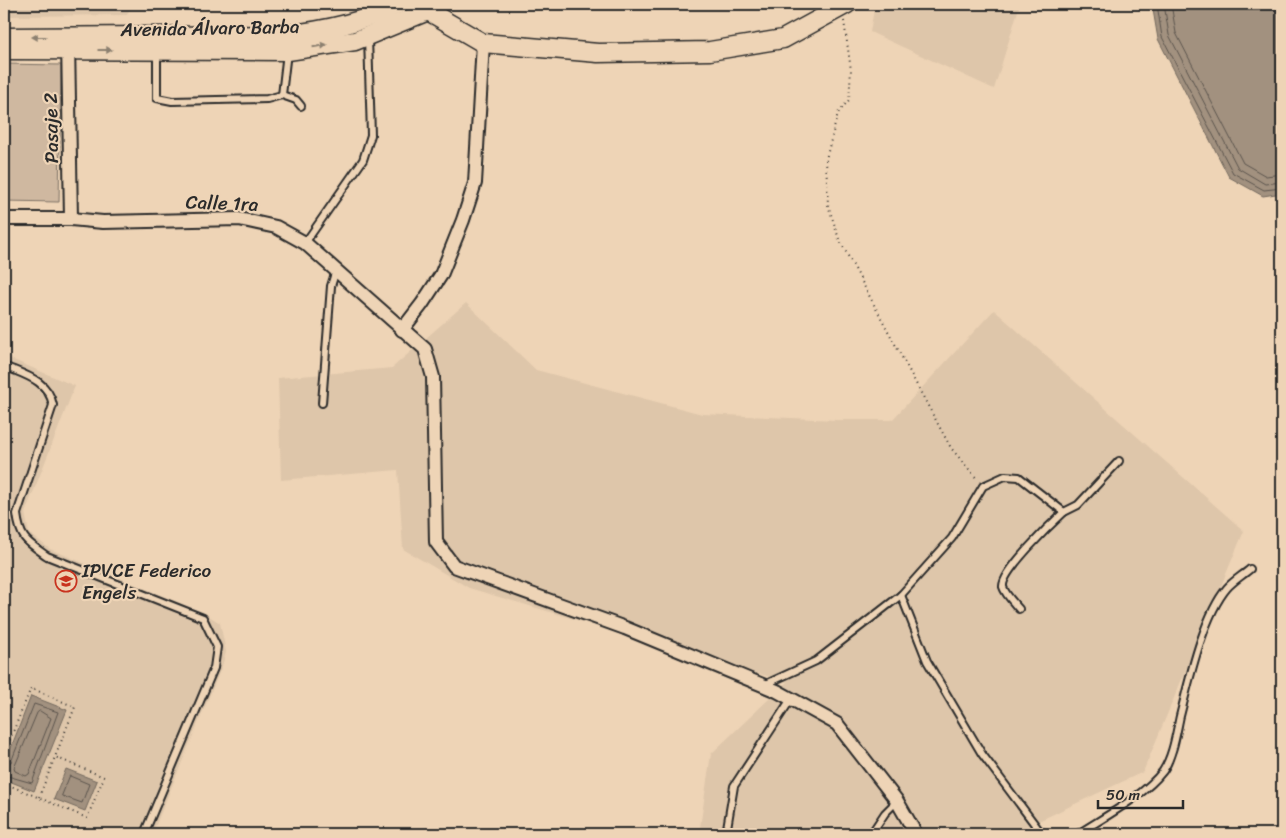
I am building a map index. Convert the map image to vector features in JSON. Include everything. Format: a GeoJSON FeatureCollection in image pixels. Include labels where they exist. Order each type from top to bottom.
{"type":"FeatureCollection","features":[{"type":"Feature","properties":{"kind":"main road","name":"Avenida Álvaro Barba"},"geometry":{"type":"LineString","coordinates":[[4,50],[68,44],[286,35],[327,30],[363,21],[399,4]]}},
{"type":"Feature","properties":{"kind":"main road","name":"Avenida Álvaro Barba"},"geometry":{"type":"LineString","coordinates":[[4,37],[68,44],[157,50],[288,51],[355,41],[429,6]]}},
{"type":"Feature","properties":{"kind":"main road"},"geometry":{"type":"LineString","coordinates":[[429,6],[483,43],[598,53],[710,52],[783,39],[844,6]]}},
{"type":"Feature","properties":{"kind":"street"},"geometry":{"type":"LineString","coordinates":[[402,330],[441,275],[463,220],[475,183],[483,43]]}},
{"type":"Feature","properties":{"kind":"street","name":"Pasaje 2"},"geometry":{"type":"LineString","coordinates":[[68,44],[71,219]]}},
{"type":"Feature","properties":{"kind":"street","name":"Calle 1ra"},"geometry":{"type":"LineString","coordinates":[[4,219],[71,219],[103,222],[239,219],[276,227],[305,243],[424,348],[433,377],[436,542],[454,566],[625,628],[763,685]]}},
{"type":"Feature","properties":{"kind":"street"},"geometry":{"type":"LineString","coordinates":[[763,685],[791,698],[837,724],[897,801],[916,834]]}},
{"type":"Feature","properties":{"kind":"lane"},"geometry":{"type":"LineString","coordinates":[[305,243],[363,160],[371,135],[368,36]]}},
{"type":"Feature","properties":{"kind":"lane"},"geometry":{"type":"LineString","coordinates":[[157,50],[157,98],[181,101],[267,99],[282,95],[296,100],[302,106]]}},
{"type":"Feature","properties":{"kind":"lane"},"geometry":{"type":"LineString","coordinates":[[282,95],[288,51]]}},
{"type":"Feature","properties":{"kind":"lane"},"geometry":{"type":"LineString","coordinates":[[322,403],[331,286],[336,270]]}},
{"type":"Feature","properties":{"kind":"lane"},"geometry":{"type":"LineString","coordinates":[[4,366],[40,382],[48,391],[53,405],[17,514],[19,532],[30,544],[47,556],[203,618],[217,647],[214,668],[144,834]]}},
{"type":"Feature","properties":{"kind":"lane"},"geometry":{"type":"LineString","coordinates":[[1019,609],[1003,589],[1003,582],[1027,550],[1064,512],[1078,505],[1119,460]]}},
{"type":"Feature","properties":{"kind":"lane"},"geometry":{"type":"LineString","coordinates":[[763,685],[816,661],[901,595],[952,538],[983,486],[1005,476],[1019,477],[1064,512]]}},
{"type":"Feature","properties":{"kind":"lane"},"geometry":{"type":"LineString","coordinates":[[1078,834],[1127,801],[1154,780],[1164,769],[1173,748],[1202,642],[1216,606],[1227,588],[1250,568]]}},
{"type":"Feature","properties":{"kind":"lane"},"geometry":{"type":"LineString","coordinates":[[901,595],[932,669],[982,754],[1042,834]]}},
{"type":"Feature","properties":{"kind":"lane"},"geometry":{"type":"LineString","coordinates":[[726,834],[734,786],[791,698]]}},
{"type":"Feature","properties":{"kind":"lane"},"geometry":{"type":"LineString","coordinates":[[871,834],[885,812],[897,801]]}},
{"type":"Feature","properties":{"kind":"path"},"geometry":{"type":"LineString","coordinates":[[844,6],[850,70],[849,100],[838,113],[826,159],[828,205],[839,239],[927,404],[952,448],[983,486]]}},
{"type":"Feature","properties":{"kind":"path"},"geometry":{"type":"LineString","coordinates":[[4,754],[5,747],[30,688],[75,706],[38,798]]}},
{"type":"Feature","properties":{"kind":"path"},"geometry":{"type":"LineString","coordinates":[[4,783],[88,818],[104,777],[54,757]]}},
{"type":"Feature","properties":{"kind":"shaded area"},"geometry":{"type":"Polygon","coordinates":[[[4,4],[132,4],[127,15],[4,16],[4,4]]]}},
{"type":"Feature","properties":{"kind":"shaded area"},"geometry":{"type":"Polygon","coordinates":[[[875,4],[1020,4],[994,89],[870,32],[875,4]]]}},
{"type":"Feature","properties":{"kind":"shaded area"},"geometry":{"type":"Polygon","coordinates":[[[4,64],[61,65],[59,202],[4,201],[4,64]]]}},
{"type":"Feature","properties":{"kind":"shaded area"},"geometry":{"type":"Polygon","coordinates":[[[466,303],[536,370],[702,414],[837,420],[892,420],[994,310],[1244,531],[1143,772],[1011,834],[699,834],[711,754],[787,682],[469,588],[403,549],[398,470],[281,480],[278,378],[392,368],[466,303]]]}},
{"type":"Feature","properties":{"kind":"shaded area","name":"IPVCE Federico Engels"},"geometry":{"type":"Polygon","coordinates":[[[4,356],[75,386],[25,513],[29,533],[50,549],[206,614],[220,623],[226,652],[222,666],[152,834],[4,834],[4,356]]]}},
{"type":"Feature","properties":{"kind":"water"},"geometry":{"type":"Polygon","coordinates":[[[1152,4],[1282,4],[1282,193],[1263,196],[1229,177],[1158,39],[1152,4]]]}},
{"type":"Feature","properties":{"kind":"water"},"geometry":{"type":"Polygon","coordinates":[[[31,696],[67,710],[34,791],[4,779],[4,766],[31,696]]]}},
{"type":"Feature","properties":{"kind":"water"},"geometry":{"type":"Polygon","coordinates":[[[66,769],[97,781],[85,811],[54,799],[66,769]]]}},
{"type":"Feature","properties":{"kind":"place","name":"IPVCE Federico Engels"},"geometry":{"type":"Point","coordinates":[66,581]}}]}
